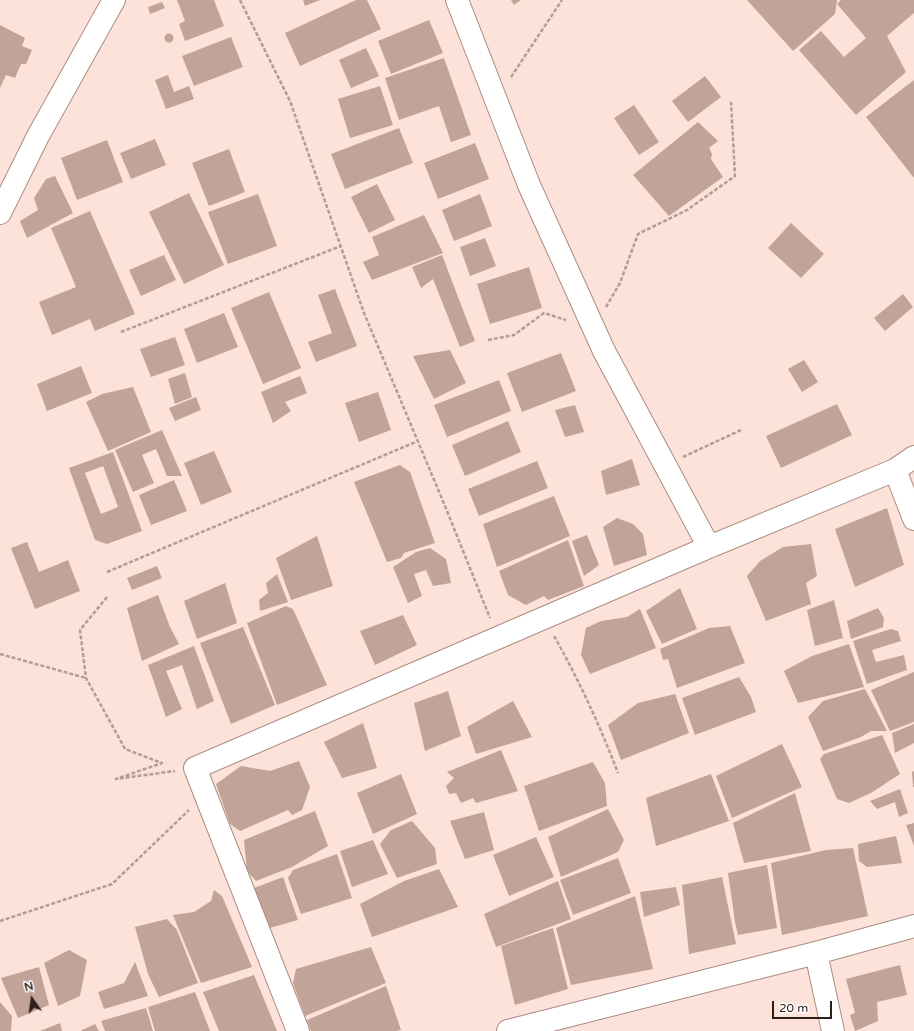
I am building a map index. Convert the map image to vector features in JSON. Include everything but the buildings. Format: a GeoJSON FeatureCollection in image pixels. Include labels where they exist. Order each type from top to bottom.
{"type":"FeatureCollection","features":[{"type":"Feature","properties":{"kind":"street"},"geometry":{"type":"LineString","coordinates":[[0,212],[38,136],[114,0]]}},
{"type":"Feature","properties":{"kind":"street"},"geometry":{"type":"LineString","coordinates":[[457,0],[529,185],[604,351],[709,547]]}},
{"type":"Feature","properties":{"kind":"street"},"geometry":{"type":"LineString","coordinates":[[298,1031],[195,768],[709,547],[895,470],[914,457]]}},
{"type":"Feature","properties":{"kind":"street"},"geometry":{"type":"LineString","coordinates":[[895,470],[914,519]]}},
{"type":"Feature","properties":{"kind":"street"},"geometry":{"type":"LineString","coordinates":[[508,1031],[816,953],[914,926]]}},
{"type":"Feature","properties":{"kind":"street"},"geometry":{"type":"LineString","coordinates":[[816,953],[833,1031]]}},
{"type":"Feature","properties":{"kind":"path"},"geometry":{"type":"LineString","coordinates":[[240,0],[290,101],[364,313],[498,638]]}},
{"type":"Feature","properties":{"kind":"path"},"geometry":{"type":"LineString","coordinates":[[496,100],[562,0]]}},
{"type":"Feature","properties":{"kind":"path"},"geometry":{"type":"LineString","coordinates":[[488,340],[514,335],[544,313],[594,328],[620,283],[638,234],[687,210],[735,176],[731,102]]}},
{"type":"Feature","properties":{"kind":"path"},"geometry":{"type":"LineString","coordinates":[[121,332],[340,246]]}},
{"type":"Feature","properties":{"kind":"path"},"geometry":{"type":"LineString","coordinates":[[666,465],[741,430]]}},
{"type":"Feature","properties":{"kind":"path"},"geometry":{"type":"LineString","coordinates":[[106,572],[418,441]]}},
{"type":"Feature","properties":{"kind":"path"},"geometry":{"type":"LineString","coordinates":[[107,597],[80,630],[86,678],[125,749],[162,763],[116,779],[195,768]]}},
{"type":"Feature","properties":{"kind":"path"},"geometry":{"type":"LineString","coordinates":[[544,618],[567,658],[601,729],[618,773]]}},
{"type":"Feature","properties":{"kind":"path"},"geometry":{"type":"LineString","coordinates":[[0,654],[86,678]]}},
{"type":"Feature","properties":{"kind":"path"},"geometry":{"type":"LineString","coordinates":[[0,921],[112,884],[205,795]]}}]}
